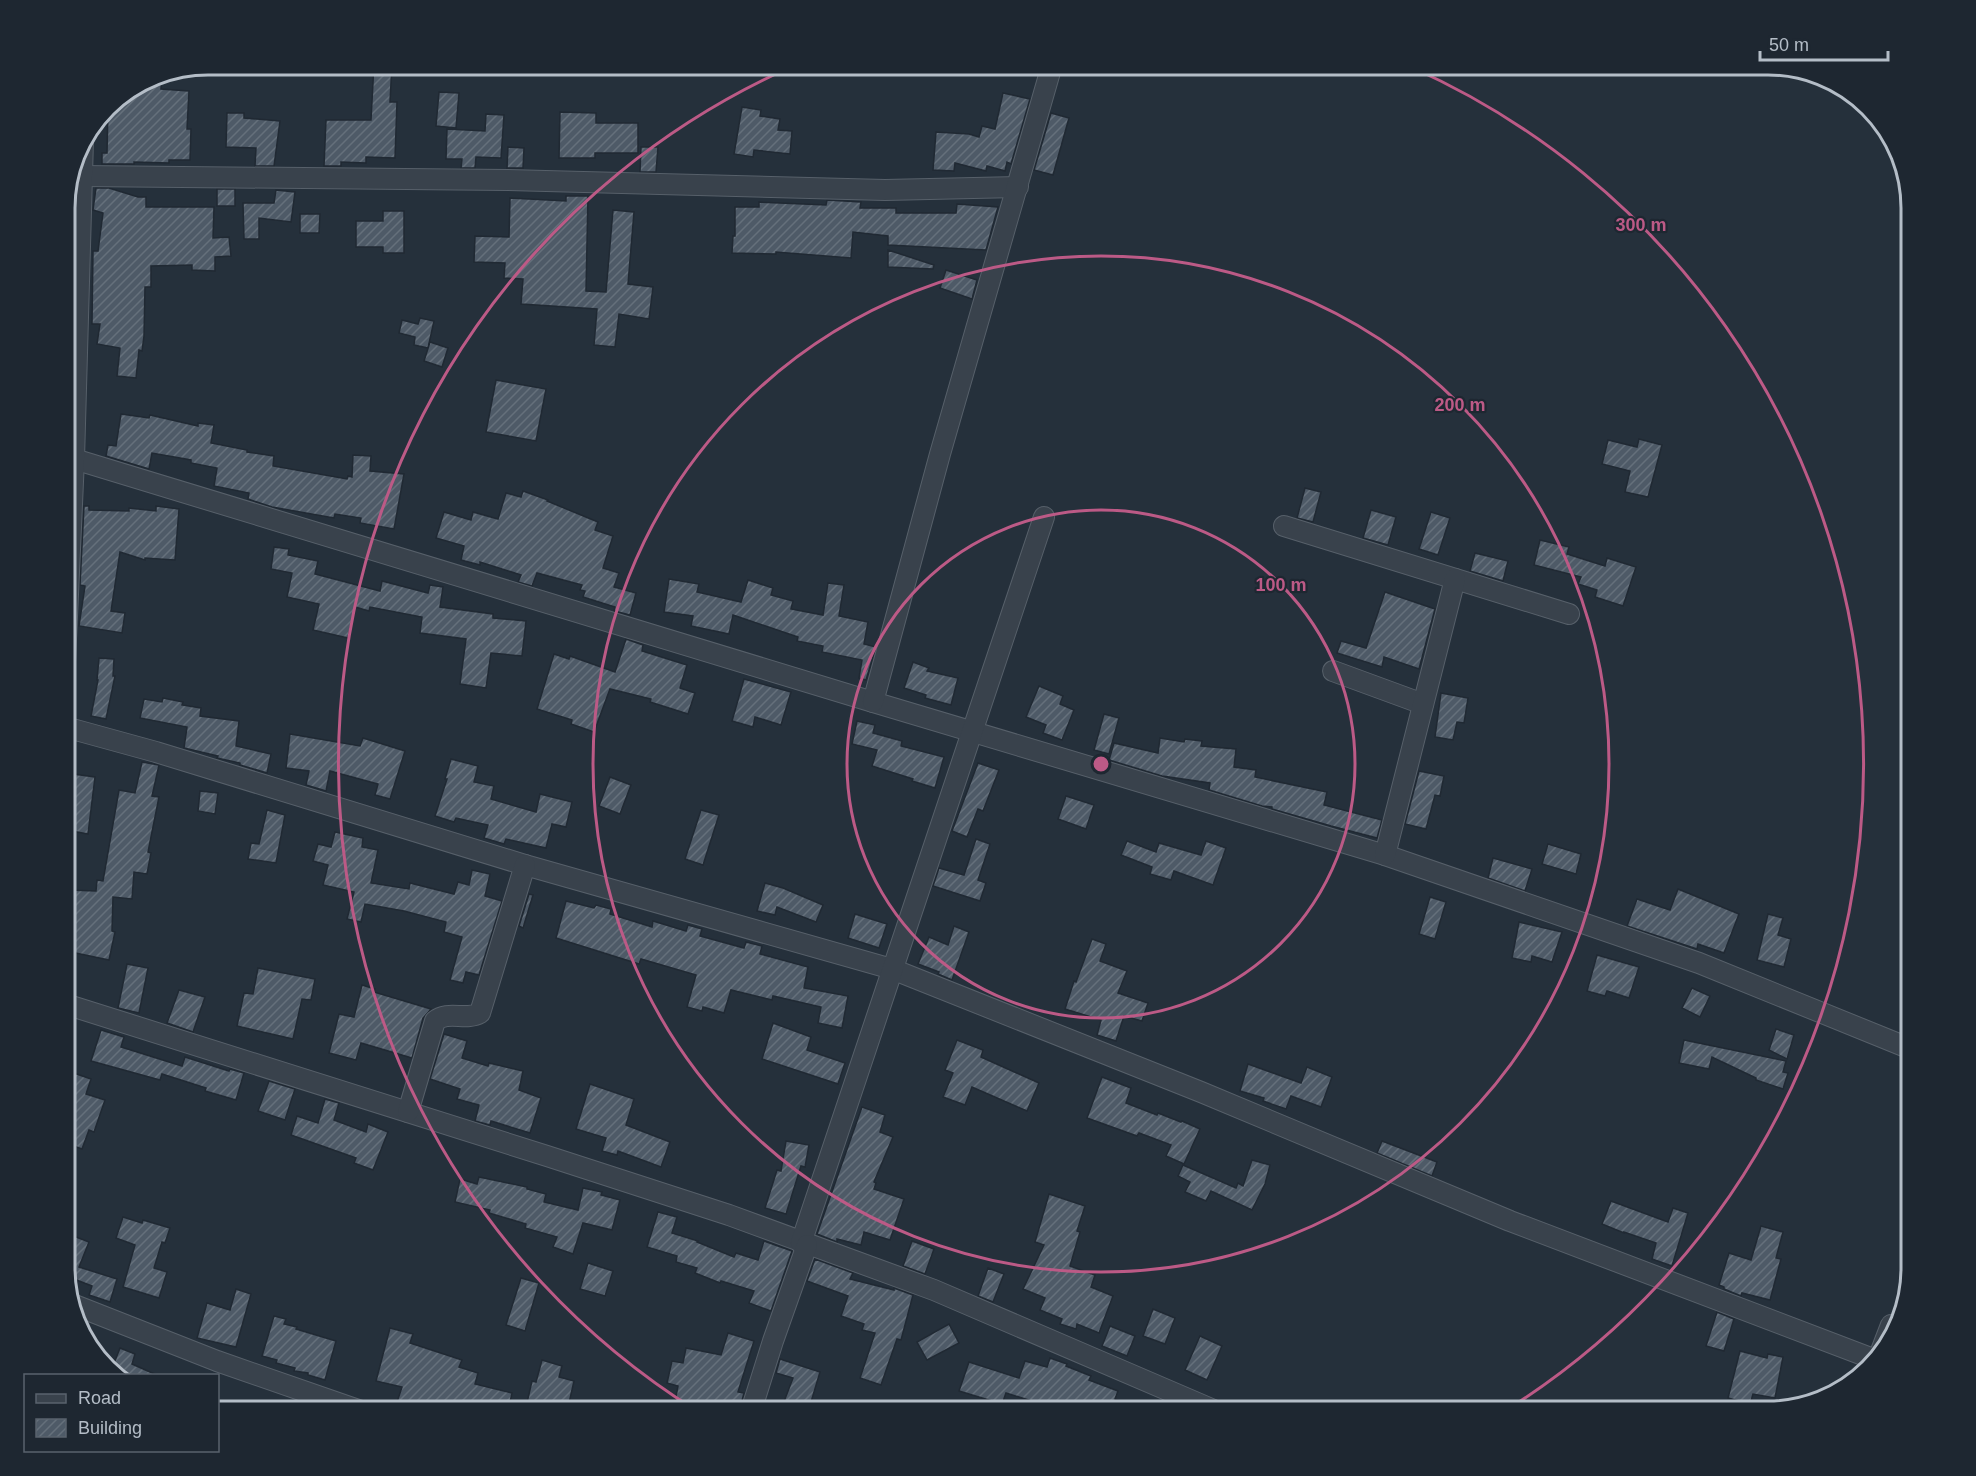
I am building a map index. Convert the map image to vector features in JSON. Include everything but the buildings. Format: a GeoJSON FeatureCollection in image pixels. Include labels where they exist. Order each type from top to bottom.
{"type":"FeatureCollection","features":[{"type":"Feature","properties":{"kind":"street"},"geometry":{"type":"LineString","coordinates":[[873,702],[940,454],[1049,75]]}},
{"type":"Feature","properties":{"kind":"street"},"geometry":{"type":"LineString","coordinates":[[81,170],[885,190],[1018,187]]}},
{"type":"Feature","properties":{"kind":"street"},"geometry":{"type":"LineString","coordinates":[[75,236],[77,186]]}},
{"type":"Feature","properties":{"kind":"street"},"geometry":{"type":"LineString","coordinates":[[75,459],[1385,855],[1699,963],[1901,1045]]}},
{"type":"Feature","properties":{"kind":"street"},"geometry":{"type":"LineString","coordinates":[[754,1401],[892,969],[1044,516]]}},
{"type":"Feature","properties":{"kind":"street"},"geometry":{"type":"LineString","coordinates":[[1284,526],[1569,614]]}},
{"type":"Feature","properties":{"kind":"street"},"geometry":{"type":"LineString","coordinates":[[1385,855],[1455,579]]}},
{"type":"Feature","properties":{"kind":"street"},"geometry":{"type":"LineString","coordinates":[[1333,671],[1423,704]]}},
{"type":"Feature","properties":{"kind":"street"},"geometry":{"type":"LineString","coordinates":[[75,730],[156,752],[525,866],[892,969],[1201,1092],[1510,1221],[1867,1356]]}},
{"type":"Feature","properties":{"kind":"street"},"geometry":{"type":"LineString","coordinates":[[408,1112],[435,1022],[447,1015],[475,1016],[480,1013],[525,866]]}},
{"type":"Feature","properties":{"kind":"street"},"geometry":{"type":"LineString","coordinates":[[75,1007],[729,1215],[934,1290],[1191,1401]]}},
{"type":"Feature","properties":{"kind":"street"},"geometry":{"type":"LineString","coordinates":[[81,1308],[228,1365],[330,1401]]}}]}
